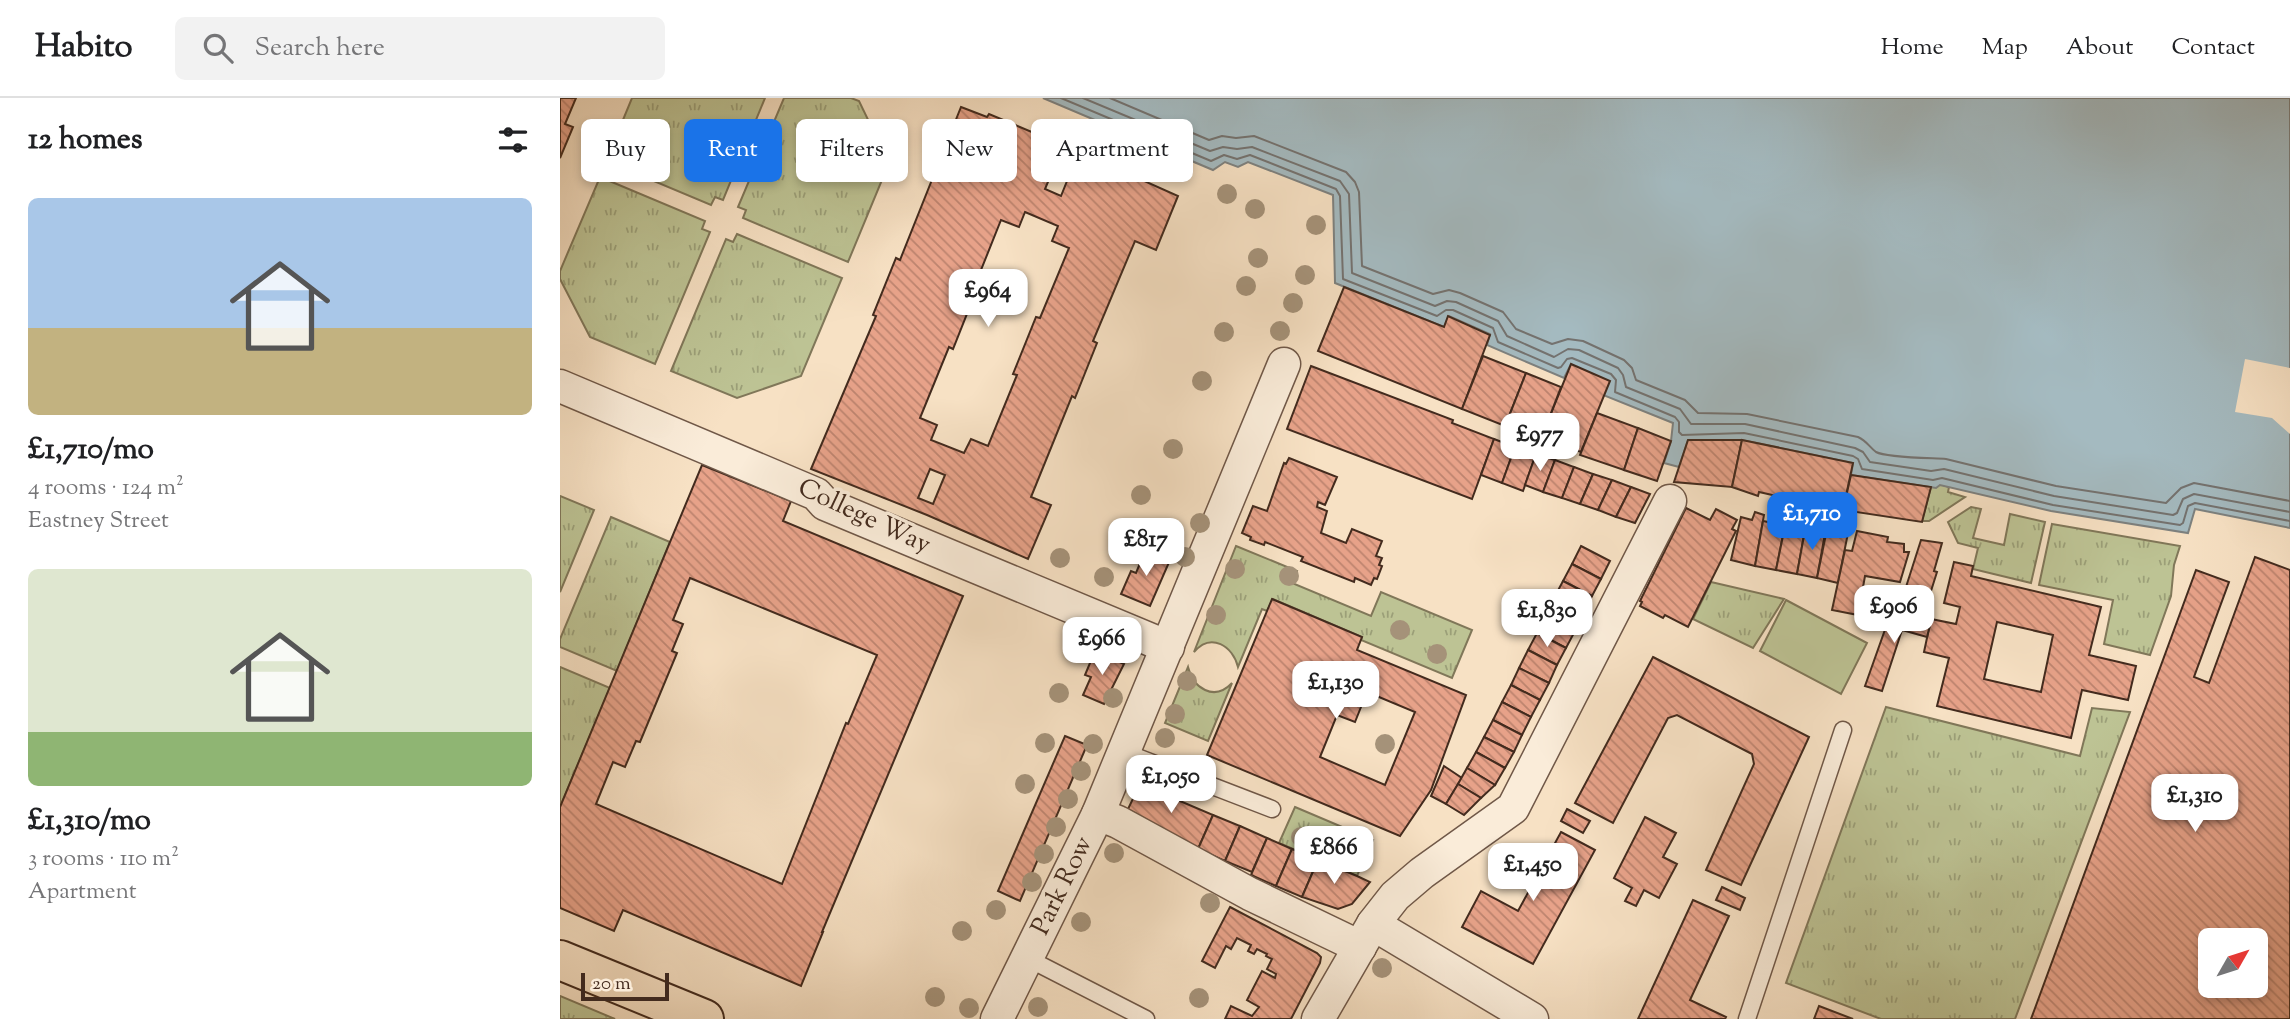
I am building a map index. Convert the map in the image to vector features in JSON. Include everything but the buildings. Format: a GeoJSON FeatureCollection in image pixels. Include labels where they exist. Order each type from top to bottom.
{"type":"FeatureCollection","features":[{"type":"Feature","properties":{"kind":"main road"},"geometry":{"type":"LineString","coordinates":[[560,960],[704,1019]]}},
{"type":"Feature","properties":{"kind":"street","name":"Park Row"},"geometry":{"type":"LineString","coordinates":[[997,1019],[1098,814],[1284,364]]}},
{"type":"Feature","properties":{"kind":"street","name":"College Way"},"geometry":{"type":"LineString","coordinates":[[560,386],[817,494],[825,504],[1168,647]]}},
{"type":"Feature","properties":{"kind":"street"},"geometry":{"type":"LineString","coordinates":[[1318,1019],[1366,935],[1395,896],[1422,873],[1513,808],[1670,500]]}},
{"type":"Feature","properties":{"kind":"street"},"geometry":{"type":"LineString","coordinates":[[1098,814],[1118,822],[1250,894],[1366,935],[1532,1019]]}},
{"type":"Feature","properties":{"kind":"lane"},"geometry":{"type":"LineString","coordinates":[[1748,1019],[1843,730]]}},
{"type":"Feature","properties":{"kind":"lane"},"geometry":{"type":"LineString","coordinates":[[1125,752],[1272,809]]}},
{"type":"Feature","properties":{"kind":"lane"},"geometry":{"type":"LineString","coordinates":[[1027,958],[1146,1019]]}},
{"type":"Feature","properties":{"kind":"green space"},"geometry":{"type":"Polygon","coordinates":[[[632,98],[765,98],[756,119],[684,119],[684,182],[730,182],[723,200],[715,197],[711,205],[656,182],[670,182],[670,119],[623,119],[632,98]]]}},
{"type":"Feature","properties":{"kind":"green space"},"geometry":{"type":"Polygon","coordinates":[[[784,98],[851,98],[859,101],[868,119],[796,119],[796,182],[881,182],[848,262],[743,218],[746,210],[738,207],[749,182],[782,182],[782,119],[775,119],[784,98]]]}},
{"type":"Feature","properties":{"kind":"green space"},"geometry":{"type":"Polygon","coordinates":[[[598,182],[612,182],[705,221],[702,229],[710,232],[655,364],[590,337],[560,279],[560,271],[598,182]]]}},
{"type":"Feature","properties":{"kind":"green space"},"geometry":{"type":"Polygon","coordinates":[[[737,234],[842,278],[801,376],[737,398],[671,371],[726,239],[733,242],[737,234]]]}},
{"type":"Feature","properties":{"kind":"green space"},"geometry":{"type":"Polygon","coordinates":[[[1940,484],[1949,487],[1948,492],[1965,497],[1929,521],[1922,521],[1931,487],[1940,484]]]}},
{"type":"Feature","properties":{"kind":"green space"},"geometry":{"type":"Polygon","coordinates":[[[560,496],[594,510],[560,592],[560,496]]]}},
{"type":"Feature","properties":{"kind":"green space"},"geometry":{"type":"Polygon","coordinates":[[[1971,507],[1981,509],[1973,538],[2004,545],[2010,514],[2045,522],[2031,583],[1973,569],[1978,548],[1958,543],[1948,522],[1971,507]]]}},
{"type":"Feature","properties":{"kind":"green space"},"geometry":{"type":"Polygon","coordinates":[[[611,517],[670,542],[617,671],[560,647],[560,639],[611,517]]]}},
{"type":"Feature","properties":{"kind":"green space"},"geometry":{"type":"Polygon","coordinates":[[[2052,524],[2180,546],[2174,565],[2171,596],[2150,655],[2104,644],[2113,600],[2039,585],[2052,524]]]}},
{"type":"Feature","properties":{"kind":"green space"},"geometry":{"type":"Polygon","coordinates":[[[1236,546],[1297,571],[1292,583],[1371,616],[1381,592],[1472,630],[1452,678],[1273,599],[1267,611],[1262,609],[1238,667],[1231,653],[1220,644],[1207,643],[1194,652],[1236,546]]]}},
{"type":"Feature","properties":{"kind":"green space"},"geometry":{"type":"Polygon","coordinates":[[[1711,582],[1784,599],[1753,648],[1693,619],[1711,582]]]}},
{"type":"Feature","properties":{"kind":"green space"},"geometry":{"type":"Polygon","coordinates":[[[1786,600],[1867,643],[1841,694],[1760,651],[1786,600]]]}},
{"type":"Feature","properties":{"kind":"green space"},"geometry":{"type":"Polygon","coordinates":[[[560,667],[610,688],[560,807],[560,667]]]}},
{"type":"Feature","properties":{"kind":"green space"},"geometry":{"type":"Polygon","coordinates":[[[1188,667],[1194,681],[1205,690],[1218,691],[1232,683],[1208,741],[1165,723],[1188,667]]]}},
{"type":"Feature","properties":{"kind":"green space"},"geometry":{"type":"Polygon","coordinates":[[[1886,707],[2080,756],[2092,708],[2130,712],[2015,1019],[1881,1019],[1786,983],[1886,707]]]}},
{"type":"Feature","properties":{"kind":"green space"},"geometry":{"type":"Polygon","coordinates":[[[1295,807],[1373,840],[1357,876],[1279,843],[1295,807]]]}},
{"type":"Feature","properties":{"kind":"green space"},"geometry":{"type":"Polygon","coordinates":[[[560,996],[615,1019],[560,1019],[560,996]]]}},
{"type":"Feature","properties":{"kind":"water"},"geometry":{"type":"Polygon","coordinates":[[[1043,98],[2290,98],[2290,528],[2195,509],[2188,533],[2051,511],[1940,485],[1936,488],[1851,475],[1853,463],[1742,440],[1688,440],[1679,467],[1664,463],[1673,423],[1603,395],[1571,364],[1564,378],[1487,345],[1490,334],[1449,316],[1444,327],[1335,283],[1333,195],[1248,162],[1238,167],[1225,162],[1213,170],[1193,162],[1193,119],[1093,119],[1043,98]]]}},
{"type":"Feature","properties":{"kind":"pier"},"geometry":{"type":"Polygon","coordinates":[[[2245,359],[2290,368],[2290,434],[2272,418],[2235,412],[2245,359]]]}}]}
